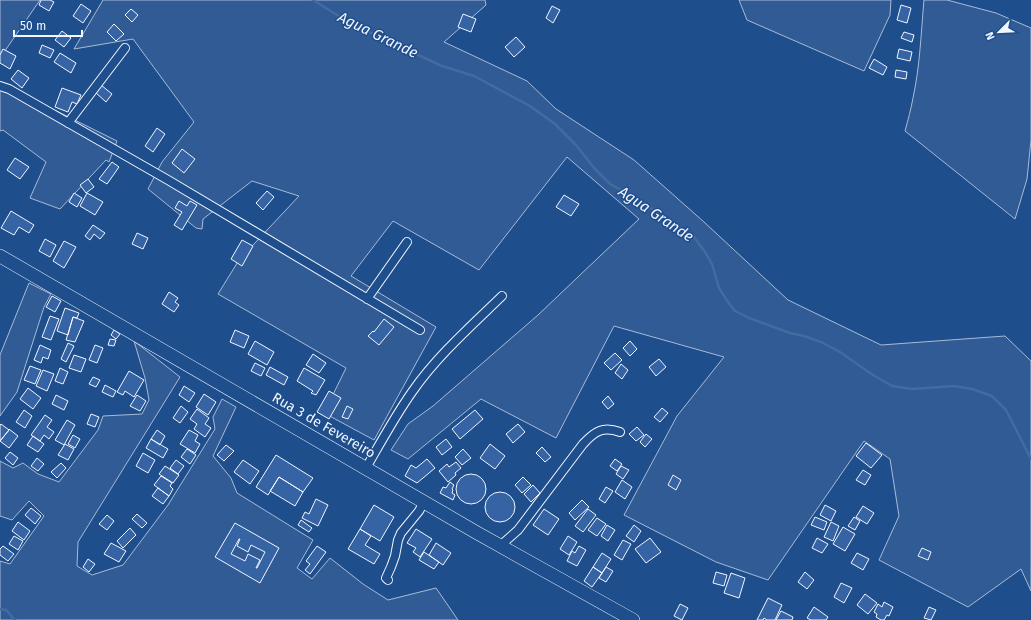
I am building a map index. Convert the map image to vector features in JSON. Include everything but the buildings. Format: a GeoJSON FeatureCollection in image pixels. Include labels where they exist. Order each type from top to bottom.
{"type":"FeatureCollection","features":[{"type":"Feature","properties":{"kind":"main road","name":"Rua 3 de Fevereiro"},"geometry":{"type":"LineString","coordinates":[[0,256],[500,546],[633,620]]}},
{"type":"Feature","properties":{"kind":"street"},"geometry":{"type":"LineString","coordinates":[[68,123],[124,48]]}},
{"type":"Feature","properties":{"kind":"street"},"geometry":{"type":"LineString","coordinates":[[0,86],[9,89],[174,184],[420,330]]}},
{"type":"Feature","properties":{"kind":"street"},"geometry":{"type":"LineString","coordinates":[[367,299],[408,242]]}},
{"type":"Feature","properties":{"kind":"street"},"geometry":{"type":"LineString","coordinates":[[366,468],[412,391],[425,374],[452,344],[502,296]]}},
{"type":"Feature","properties":{"kind":"street"},"geometry":{"type":"LineString","coordinates":[[500,546],[518,530],[590,436],[605,429],[620,432]]}},
{"type":"Feature","properties":{"kind":"street"},"geometry":{"type":"LineString","coordinates":[[388,580],[386,578],[395,556],[401,533],[419,511],[424,502]]}},
{"type":"Feature","properties":{"kind":"shaded area"},"geometry":{"type":"Polygon","coordinates":[[[0,0],[40,0],[0,58],[0,0]]]}},
{"type":"Feature","properties":{"kind":"shaded area"},"geometry":{"type":"Polygon","coordinates":[[[103,0],[485,0],[486,5],[444,42],[527,81],[556,109],[634,160],[704,222],[788,300],[881,345],[1005,336],[1031,361],[1031,591],[1021,569],[968,607],[879,560],[899,516],[890,459],[864,441],[768,580],[716,562],[624,515],[677,416],[724,357],[614,326],[556,438],[481,399],[408,459],[391,450],[408,424],[433,406],[538,315],[639,219],[567,157],[479,270],[393,221],[351,276],[436,327],[374,440],[324,413],[346,368],[218,294],[239,260],[299,196],[252,181],[203,219],[202,229],[196,228],[148,189],[162,162],[194,122],[133,39],[74,49],[103,0]]]}},
{"type":"Feature","properties":{"kind":"shaded area"},"geometry":{"type":"Polygon","coordinates":[[[739,0],[891,0],[890,15],[864,71],[747,20],[739,0]]]}},
{"type":"Feature","properties":{"kind":"shaded area"},"geometry":{"type":"Polygon","coordinates":[[[924,0],[947,0],[996,13],[1031,28],[1031,140],[1027,179],[1015,219],[905,131],[917,74],[924,0]]]}},
{"type":"Feature","properties":{"kind":"shaded area"},"geometry":{"type":"Polygon","coordinates":[[[0,83],[117,141],[109,162],[106,160],[60,209],[30,198],[46,162],[3,130],[0,131],[0,83]]]}},
{"type":"Feature","properties":{"kind":"shaded area"},"geometry":{"type":"Polygon","coordinates":[[[29,283],[51,294],[44,307],[17,392],[0,416],[0,355],[29,283]]]}},
{"type":"Feature","properties":{"kind":"shaded area"},"geometry":{"type":"Polygon","coordinates":[[[134,341],[180,377],[78,542],[77,566],[92,575],[123,565],[168,505],[215,429],[213,417],[222,399],[236,407],[213,456],[231,478],[237,493],[313,540],[297,568],[312,579],[330,558],[363,584],[388,600],[436,588],[458,620],[0,620],[0,561],[10,564],[44,516],[29,501],[12,520],[0,516],[0,461],[13,468],[23,463],[38,474],[59,482],[98,430],[103,416],[142,414],[149,400],[145,378],[134,341]]]}},
{"type":"Feature","properties":{"kind":"waterway","name":"Agua Grande"},"geometry":{"type":"LineString","coordinates":[[313,0],[345,20],[386,40],[442,66],[474,76],[530,106],[555,124],[576,145],[595,169],[610,184],[641,201],[694,237],[712,264],[719,288],[735,311],[749,318],[790,333],[821,342],[840,352],[892,386],[912,389],[954,386],[972,389],[992,396],[1006,410],[1031,459]]}},
{"type":"Feature","properties":{"kind":"waterway"},"geometry":{"type":"LineString","coordinates":[[0,609],[6,610],[15,620]]}}]}
